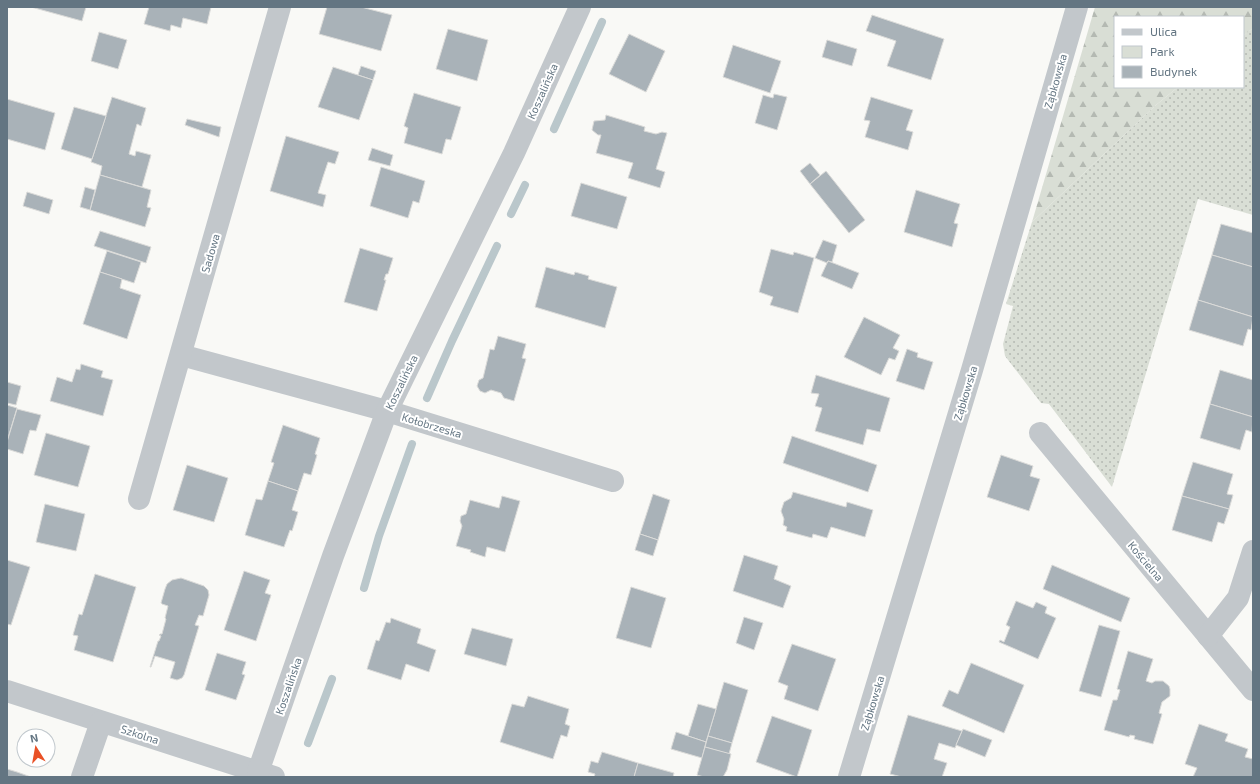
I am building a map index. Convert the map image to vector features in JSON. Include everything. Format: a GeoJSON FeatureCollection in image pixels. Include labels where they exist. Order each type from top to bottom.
{"type":"FeatureCollection","features":[{"type":"Feature","properties":{"kind":"street","name":"Sadowa"},"geometry":{"type":"LineString","coordinates":[[139,499],[280,7]]}},
{"type":"Feature","properties":{"kind":"street","name":"Koszalińska"},"geometry":{"type":"LineString","coordinates":[[266,774],[333,556],[387,411],[514,153],[580,7]]}},
{"type":"Feature","properties":{"kind":"street","name":"Ząbkowska"},"geometry":{"type":"LineString","coordinates":[[849,777],[970,378],[1077,7]]}},
{"type":"Feature","properties":{"kind":"street","name":"Kołobrzeska"},"geometry":{"type":"LineString","coordinates":[[180,355],[387,411],[613,481]]}},
{"type":"Feature","properties":{"kind":"street","name":"Kościelna"},"geometry":{"type":"LineString","coordinates":[[1040,433],[1253,690]]}},
{"type":"Feature","properties":{"kind":"street"},"geometry":{"type":"LineString","coordinates":[[1208,636],[1238,598],[1253,552]]}},
{"type":"Feature","properties":{"kind":"street","name":"Szkolna"},"geometry":{"type":"LineString","coordinates":[[7,691],[266,774]]}},
{"type":"Feature","properties":{"kind":"street"},"geometry":{"type":"LineString","coordinates":[[82,777],[101,722]]}},
{"type":"Feature","properties":{"kind":"green space"},"geometry":{"type":"Polygon","coordinates":[[[1095,7],[1253,7],[1253,28],[1244,35],[1244,16],[1114,16],[1114,88],[1177,88],[1156,105],[1032,222],[1095,7]]]}},
{"type":"Feature","properties":{"kind":"green space"},"geometry":{"type":"Polygon","coordinates":[[[1253,28],[1253,215],[1198,199],[1112,487],[1049,404],[1041,403],[1005,356],[1003,344],[1013,306],[1006,304],[1032,222],[1156,105],[1177,88],[1244,88],[1244,35],[1253,28]]]}},
{"type":"Feature","properties":{"kind":"building"},"geometry":{"type":"Polygon","coordinates":[[[31,7],[86,7],[82,21],[31,7]]]}},
{"type":"Feature","properties":{"kind":"building"},"geometry":{"type":"Polygon","coordinates":[[[149,7],[211,7],[207,24],[183,18],[181,28],[171,25],[170,31],[144,24],[149,7]]]}},
{"type":"Feature","properties":{"kind":"building"},"geometry":{"type":"Polygon","coordinates":[[[327,7],[361,7],[392,15],[381,51],[319,34],[327,7]]]}},
{"type":"Feature","properties":{"kind":"building"},"geometry":{"type":"Polygon","coordinates":[[[872,15],[944,39],[931,80],[887,66],[896,41],[866,31],[872,15]]]}},
{"type":"Feature","properties":{"kind":"building"},"geometry":{"type":"Polygon","coordinates":[[[448,29],[488,40],[477,81],[436,69],[448,29]]]}},
{"type":"Feature","properties":{"kind":"building"},"geometry":{"type":"Polygon","coordinates":[[[99,32],[127,40],[118,69],[91,61],[99,32]]]}},
{"type":"Feature","properties":{"kind":"building"},"geometry":{"type":"Polygon","coordinates":[[[629,34],[665,51],[646,92],[609,74],[629,34]]]}},
{"type":"Feature","properties":{"kind":"building"},"geometry":{"type":"Polygon","coordinates":[[[827,40],[857,49],[852,66],[822,57],[827,40]]]}},
{"type":"Feature","properties":{"kind":"building"},"geometry":{"type":"Polygon","coordinates":[[[733,45],[781,61],[770,93],[723,77],[733,45]]]}},
{"type":"Feature","properties":{"kind":"building"},"geometry":{"type":"Polygon","coordinates":[[[361,66],[376,71],[373,80],[358,75],[361,66]]]}},
{"type":"Feature","properties":{"kind":"building"},"geometry":{"type":"Polygon","coordinates":[[[333,67],[373,80],[359,120],[318,107],[333,67]]]}},
{"type":"Feature","properties":{"kind":"building"},"geometry":{"type":"Polygon","coordinates":[[[414,93],[461,107],[451,140],[446,139],[442,154],[404,143],[408,128],[404,126],[414,93]]]}},
{"type":"Feature","properties":{"kind":"building"},"geometry":{"type":"Polygon","coordinates":[[[774,94],[787,97],[777,130],[755,123],[763,95],[773,98],[774,94]]]}},
{"type":"Feature","properties":{"kind":"building"},"geometry":{"type":"Polygon","coordinates":[[[112,97],[146,108],[141,126],[137,124],[129,154],[135,156],[136,151],[151,155],[142,187],[100,175],[102,166],[91,162],[112,97]]]}},
{"type":"Feature","properties":{"kind":"building"},"geometry":{"type":"Polygon","coordinates":[[[871,97],[913,110],[906,130],[913,132],[908,150],[865,137],[870,121],[864,120],[871,97]]]}},
{"type":"Feature","properties":{"kind":"building"},"geometry":{"type":"Polygon","coordinates":[[[7,99],[55,113],[45,150],[7,139],[7,99]]]}},
{"type":"Feature","properties":{"kind":"building"},"geometry":{"type":"Polygon","coordinates":[[[74,107],[106,116],[92,159],[61,149],[74,107]]]}},
{"type":"Feature","properties":{"kind":"building"},"geometry":{"type":"Polygon","coordinates":[[[606,115],[645,127],[644,131],[656,134],[662,132],[667,133],[656,169],[665,172],[660,188],[628,178],[633,163],[596,153],[601,135],[598,135],[592,130],[594,121],[605,120],[606,115]]]}},
{"type":"Feature","properties":{"kind":"building"},"geometry":{"type":"Polygon","coordinates":[[[187,119],[221,127],[219,137],[185,125],[187,119]]]}},
{"type":"Feature","properties":{"kind":"building"},"geometry":{"type":"Polygon","coordinates":[[[286,136],[339,152],[335,164],[328,162],[318,193],[326,195],[323,207],[270,191],[286,136]]]}},
{"type":"Feature","properties":{"kind":"building"},"geometry":{"type":"Polygon","coordinates":[[[372,148],[393,155],[390,166],[368,160],[372,148]]]}},
{"type":"Feature","properties":{"kind":"building"},"geometry":{"type":"Polygon","coordinates":[[[810,163],[820,175],[810,184],[800,171],[810,163]]]}},
{"type":"Feature","properties":{"kind":"building"},"geometry":{"type":"Polygon","coordinates":[[[381,167],[425,181],[419,203],[413,201],[408,218],[370,206],[381,167]]]}},
{"type":"Feature","properties":{"kind":"building"},"geometry":{"type":"Polygon","coordinates":[[[826,171],[865,220],[849,233],[810,184],[826,171]]]}},
{"type":"Feature","properties":{"kind":"building"},"geometry":{"type":"Polygon","coordinates":[[[100,175],[151,190],[147,207],[151,208],[145,227],[90,210],[100,175]]]}},
{"type":"Feature","properties":{"kind":"building"},"geometry":{"type":"Polygon","coordinates":[[[581,183],[627,197],[617,229],[571,216],[581,183]]]}},
{"type":"Feature","properties":{"kind":"building"},"geometry":{"type":"Polygon","coordinates":[[[85,187],[95,190],[90,210],[80,207],[85,187]]]}},
{"type":"Feature","properties":{"kind":"building"},"geometry":{"type":"Polygon","coordinates":[[[916,190],[960,204],[954,223],[958,224],[952,247],[904,232],[916,190]]]}},
{"type":"Feature","properties":{"kind":"building"},"geometry":{"type":"Polygon","coordinates":[[[27,192],[53,200],[49,214],[23,206],[27,192]]]}},
{"type":"Feature","properties":{"kind":"building"},"geometry":{"type":"Polygon","coordinates":[[[1221,224],[1253,233],[1253,267],[1212,255],[1221,224]]]}},
{"type":"Feature","properties":{"kind":"building"},"geometry":{"type":"Polygon","coordinates":[[[100,231],[151,247],[146,263],[94,246],[100,231]]]}},
{"type":"Feature","properties":{"kind":"building"},"geometry":{"type":"Polygon","coordinates":[[[823,240],[837,245],[832,262],[828,261],[827,263],[815,258],[823,240]]]}},
{"type":"Feature","properties":{"kind":"building"},"geometry":{"type":"Polygon","coordinates":[[[360,248],[393,258],[388,274],[386,274],[384,280],[386,280],[377,311],[344,302],[360,248]]]}},
{"type":"Feature","properties":{"kind":"building"},"geometry":{"type":"Polygon","coordinates":[[[771,249],[793,255],[794,252],[814,258],[798,313],[770,305],[773,297],[759,292],[771,249]]]}},
{"type":"Feature","properties":{"kind":"building"},"geometry":{"type":"Polygon","coordinates":[[[107,251],[141,262],[134,283],[100,272],[107,251]]]}},
{"type":"Feature","properties":{"kind":"building"},"geometry":{"type":"Polygon","coordinates":[[[1212,255],[1253,267],[1253,317],[1198,300],[1212,255]]]}},
{"type":"Feature","properties":{"kind":"building"},"geometry":{"type":"Polygon","coordinates":[[[828,261],[859,273],[852,289],[821,276],[828,261]]]}},
{"type":"Feature","properties":{"kind":"building"},"geometry":{"type":"Polygon","coordinates":[[[546,267],[574,275],[575,272],[589,276],[588,279],[617,287],[605,328],[535,307],[546,267]]]}},
{"type":"Feature","properties":{"kind":"building"},"geometry":{"type":"Polygon","coordinates":[[[100,272],[122,279],[120,288],[141,295],[127,339],[83,324],[100,272]]]}},
{"type":"Feature","properties":{"kind":"building"},"geometry":{"type":"Polygon","coordinates":[[[1198,300],[1253,317],[1251,330],[1248,329],[1243,346],[1189,330],[1198,300]]]}},
{"type":"Feature","properties":{"kind":"building"},"geometry":{"type":"Polygon","coordinates":[[[864,317],[900,335],[893,348],[899,351],[895,360],[889,358],[881,375],[844,357],[864,317]]]}},
{"type":"Feature","properties":{"kind":"building"},"geometry":{"type":"Polygon","coordinates":[[[498,336],[526,344],[522,358],[526,359],[514,401],[504,398],[501,393],[491,390],[485,393],[480,391],[477,386],[479,380],[483,378],[490,349],[494,350],[498,336]]]}},
{"type":"Feature","properties":{"kind":"building"},"geometry":{"type":"Polygon","coordinates":[[[907,349],[918,353],[917,357],[933,362],[924,390],[896,381],[907,349]]]}},
{"type":"Feature","properties":{"kind":"building"},"geometry":{"type":"Polygon","coordinates":[[[81,364],[103,371],[101,377],[113,380],[103,416],[50,401],[57,377],[72,382],[76,369],[80,370],[81,364]]]}},
{"type":"Feature","properties":{"kind":"building"},"geometry":{"type":"Polygon","coordinates":[[[1220,370],[1253,380],[1253,417],[1210,404],[1220,370]]]}},
{"type":"Feature","properties":{"kind":"building"},"geometry":{"type":"Polygon","coordinates":[[[816,375],[890,398],[880,432],[867,429],[863,445],[815,431],[822,408],[815,406],[819,394],[811,393],[816,375]]]}},
{"type":"Feature","properties":{"kind":"building"},"geometry":{"type":"Polygon","coordinates":[[[7,382],[21,386],[16,405],[7,403],[7,382]]]}},
{"type":"Feature","properties":{"kind":"building"},"geometry":{"type":"Polygon","coordinates":[[[1210,404],[1253,417],[1252,432],[1246,430],[1240,450],[1200,438],[1210,404]]]}},
{"type":"Feature","properties":{"kind":"building"},"geometry":{"type":"Polygon","coordinates":[[[7,405],[17,408],[8,438],[7,437],[7,405]]]}},
{"type":"Feature","properties":{"kind":"building"},"geometry":{"type":"Polygon","coordinates":[[[17,409],[41,415],[36,431],[30,430],[23,454],[7,449],[7,442],[17,409]]]}},
{"type":"Feature","properties":{"kind":"building"},"geometry":{"type":"Polygon","coordinates":[[[283,425],[320,438],[311,475],[304,473],[298,491],[268,481],[274,463],[271,462],[283,425]]]}},
{"type":"Feature","properties":{"kind":"building"},"geometry":{"type":"Polygon","coordinates":[[[46,433],[90,446],[78,487],[34,475],[46,433]]]}},
{"type":"Feature","properties":{"kind":"building"},"geometry":{"type":"Polygon","coordinates":[[[792,436],[877,465],[868,492],[783,463],[792,436]]]}},
{"type":"Feature","properties":{"kind":"building"},"geometry":{"type":"Polygon","coordinates":[[[1001,455],[1033,466],[1030,476],[1040,479],[1029,511],[987,497],[1001,455]]]}},
{"type":"Feature","properties":{"kind":"building"},"geometry":{"type":"Polygon","coordinates":[[[1193,462],[1233,474],[1227,494],[1233,495],[1229,509],[1182,496],[1193,462]]]}},
{"type":"Feature","properties":{"kind":"building"},"geometry":{"type":"Polygon","coordinates":[[[187,465],[228,478],[214,522],[173,510],[187,465]]]}},
{"type":"Feature","properties":{"kind":"building"},"geometry":{"type":"Polygon","coordinates":[[[268,481],[298,491],[292,510],[298,512],[292,531],[290,530],[284,547],[245,535],[256,499],[262,500],[268,481]]]}},
{"type":"Feature","properties":{"kind":"building"},"geometry":{"type":"Polygon","coordinates":[[[793,492],[846,507],[847,502],[873,510],[865,537],[831,527],[827,538],[813,534],[812,538],[786,531],[787,527],[783,525],[784,519],[781,511],[784,502],[791,498],[793,492]]]}},
{"type":"Feature","properties":{"kind":"building"},"geometry":{"type":"Polygon","coordinates":[[[653,494],[670,500],[658,540],[640,534],[653,494]]]}},
{"type":"Feature","properties":{"kind":"building"},"geometry":{"type":"Polygon","coordinates":[[[502,496],[520,501],[505,552],[487,547],[485,557],[470,552],[471,550],[456,546],[462,526],[460,521],[461,516],[466,514],[470,500],[499,508],[502,496]]]}},
{"type":"Feature","properties":{"kind":"building"},"geometry":{"type":"Polygon","coordinates":[[[1182,496],[1229,509],[1224,524],[1218,522],[1212,542],[1172,530],[1182,496]]]}},
{"type":"Feature","properties":{"kind":"building"},"geometry":{"type":"Polygon","coordinates":[[[45,504],[85,514],[76,551],[36,542],[45,504]]]}},
{"type":"Feature","properties":{"kind":"building"},"geometry":{"type":"Polygon","coordinates":[[[640,534],[658,540],[653,556],[635,550],[640,534]]]}},
{"type":"Feature","properties":{"kind":"building"},"geometry":{"type":"Polygon","coordinates":[[[744,555],[778,566],[774,579],[791,586],[783,608],[733,591],[744,555]]]}},
{"type":"Feature","properties":{"kind":"building"},"geometry":{"type":"Polygon","coordinates":[[[7,560],[30,567],[11,625],[7,624],[7,560]]]}},
{"type":"Feature","properties":{"kind":"building"},"geometry":{"type":"Polygon","coordinates":[[[1052,565],[1130,598],[1121,622],[1043,589],[1052,565]]]}},
{"type":"Feature","properties":{"kind":"building"},"geometry":{"type":"Polygon","coordinates":[[[244,571],[270,580],[265,593],[271,595],[256,641],[224,630],[244,571]]]}},
{"type":"Feature","properties":{"kind":"building"},"geometry":{"type":"Polygon","coordinates":[[[95,574],[136,587],[113,662],[74,650],[78,636],[73,635],[79,614],[82,615],[95,574]]]}},
{"type":"Feature","properties":{"kind":"building"},"geometry":{"type":"Polygon","coordinates":[[[181,578],[204,586],[208,590],[209,595],[203,616],[199,615],[195,625],[199,626],[184,675],[182,678],[177,680],[170,678],[175,662],[155,656],[150,667],[161,636],[159,635],[162,634],[166,619],[168,606],[161,603],[165,589],[167,584],[172,580],[181,578]]]}},
{"type":"Feature","properties":{"kind":"building"},"geometry":{"type":"Polygon","coordinates":[[[631,587],[666,598],[651,648],[616,638],[631,587]]]}},
{"type":"Feature","properties":{"kind":"building"},"geometry":{"type":"Polygon","coordinates":[[[1016,601],[1033,608],[1036,602],[1047,607],[1045,613],[1056,618],[1038,659],[999,642],[1000,640],[1004,642],[1010,627],[1006,625],[1016,601]]]}},
{"type":"Feature","properties":{"kind":"building"},"geometry":{"type":"Polygon","coordinates":[[[744,617],[763,623],[754,650],[736,643],[744,617]]]}},
{"type":"Feature","properties":{"kind":"building"},"geometry":{"type":"Polygon","coordinates":[[[391,618],[421,629],[417,643],[436,650],[429,672],[406,664],[401,680],[367,669],[376,640],[379,641],[386,622],[390,623],[391,618]]]}},
{"type":"Feature","properties":{"kind":"building"},"geometry":{"type":"Polygon","coordinates":[[[1099,625],[1120,631],[1101,697],[1079,691],[1099,625]]]}},
{"type":"Feature","properties":{"kind":"building"},"geometry":{"type":"Polygon","coordinates":[[[472,628],[513,639],[506,666],[464,654],[472,628]]]}},
{"type":"Feature","properties":{"kind":"building"},"geometry":{"type":"Polygon","coordinates":[[[792,644],[836,659],[818,711],[784,699],[788,686],[778,682],[792,644]]]}},
{"type":"Feature","properties":{"kind":"building"},"geometry":{"type":"Polygon","coordinates":[[[1128,651],[1153,659],[1146,681],[1152,683],[1155,681],[1163,681],[1169,686],[1170,689],[1170,696],[1162,702],[1159,713],[1162,714],[1153,744],[1134,739],[1135,736],[1130,735],[1129,737],[1104,730],[1113,700],[1117,700],[1120,690],[1117,689],[1128,651]]]}},
{"type":"Feature","properties":{"kind":"building"},"geometry":{"type":"Polygon","coordinates":[[[217,653],[246,662],[242,674],[245,675],[236,700],[205,690],[217,653]]]}},
{"type":"Feature","properties":{"kind":"building"},"geometry":{"type":"Polygon","coordinates":[[[971,663],[1024,685],[1004,733],[942,706],[949,690],[958,694],[971,663]]]}},
{"type":"Feature","properties":{"kind":"building"},"geometry":{"type":"Polygon","coordinates":[[[724,682],[748,690],[732,743],[708,736],[724,682]]]}},
{"type":"Feature","properties":{"kind":"building"},"geometry":{"type":"Polygon","coordinates":[[[528,696],[569,709],[565,724],[570,726],[567,737],[561,735],[553,759],[500,742],[512,704],[524,707],[528,696]]]}},
{"type":"Feature","properties":{"kind":"building"},"geometry":{"type":"Polygon","coordinates":[[[698,704],[716,709],[706,742],[688,736],[698,704]]]}},
{"type":"Feature","properties":{"kind":"building"},"geometry":{"type":"Polygon","coordinates":[[[908,715],[962,731],[955,748],[939,743],[934,759],[947,763],[942,777],[902,777],[890,774],[908,715]]]}},
{"type":"Feature","properties":{"kind":"building"},"geometry":{"type":"Polygon","coordinates":[[[772,716],[812,730],[797,777],[756,762],[772,716]]]}},
{"type":"Feature","properties":{"kind":"building"},"geometry":{"type":"Polygon","coordinates":[[[1199,724],[1228,734],[1225,741],[1248,749],[1245,757],[1253,759],[1253,777],[1193,777],[1197,768],[1185,764],[1199,724]]]}},
{"type":"Feature","properties":{"kind":"building"},"geometry":{"type":"Polygon","coordinates":[[[963,729],[992,740],[985,757],[956,745],[963,729]]]}},
{"type":"Feature","properties":{"kind":"building"},"geometry":{"type":"Polygon","coordinates":[[[676,732],[706,742],[702,758],[671,749],[676,732]]]}},
{"type":"Feature","properties":{"kind":"building"},"geometry":{"type":"Polygon","coordinates":[[[708,736],[732,743],[729,754],[705,747],[708,736]]]}},
{"type":"Feature","properties":{"kind":"building"},"geometry":{"type":"Polygon","coordinates":[[[705,747],[731,754],[727,770],[723,777],[704,777],[697,775],[705,747]]]}},
{"type":"Feature","properties":{"kind":"building"},"geometry":{"type":"Polygon","coordinates":[[[602,752],[638,763],[634,777],[594,777],[595,774],[588,772],[591,761],[598,763],[602,752]]]}},
{"type":"Feature","properties":{"kind":"building"},"geometry":{"type":"Polygon","coordinates":[[[638,763],[674,773],[673,777],[634,777],[638,763]]]}},
{"type":"Feature","properties":{"kind":"building"},"geometry":{"type":"Polygon","coordinates":[[[7,769],[17,772],[31,777],[7,777],[7,769]]]}},
{"type":"Feature","properties":{"kind":"waterway"},"geometry":{"type":"LineString","coordinates":[[554,129],[602,22]]}},
{"type":"Feature","properties":{"kind":"waterway"},"geometry":{"type":"LineString","coordinates":[[511,214],[525,185]]}},
{"type":"Feature","properties":{"kind":"waterway"},"geometry":{"type":"LineString","coordinates":[[427,398],[497,246]]}},
{"type":"Feature","properties":{"kind":"waterway"},"geometry":{"type":"LineString","coordinates":[[364,588],[379,536],[412,444]]}},
{"type":"Feature","properties":{"kind":"waterway"},"geometry":{"type":"LineString","coordinates":[[308,743],[332,679]]}}]}
